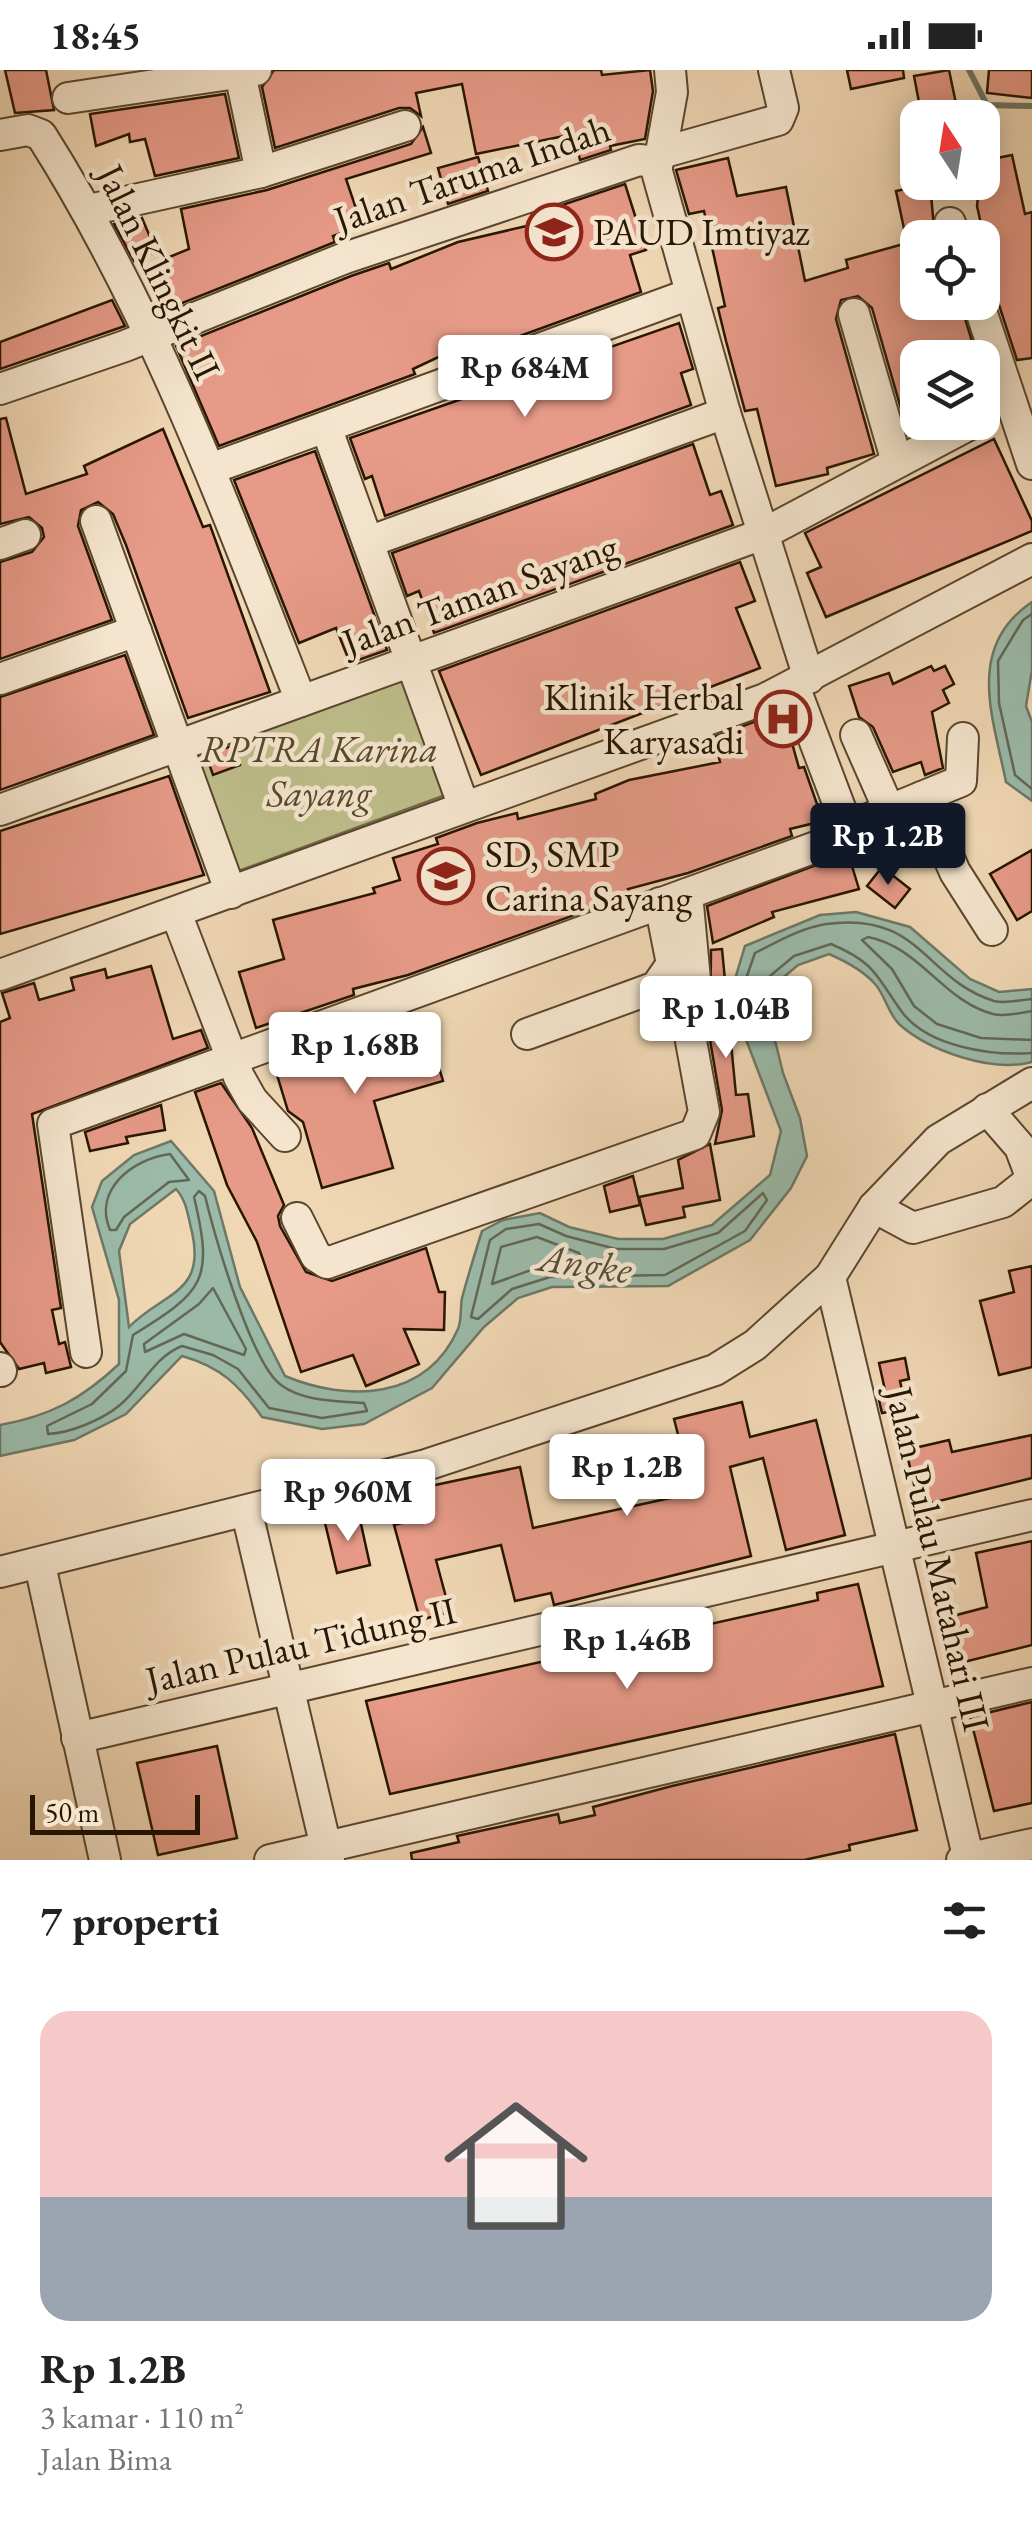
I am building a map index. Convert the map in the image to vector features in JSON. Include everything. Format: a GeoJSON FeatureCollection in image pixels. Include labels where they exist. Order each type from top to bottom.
{"type":"FeatureCollection","features":[{"type":"Feature","properties":{"kind":"street"},"geometry":{"type":"LineString","coordinates":[[670,70],[672,92],[659,161],[778,120],[782,108],[774,70]]}},
{"type":"Feature","properties":{"kind":"street"},"geometry":{"type":"LineString","coordinates":[[68,98],[248,71],[262,172]]}},
{"type":"Feature","properties":{"kind":"street"},"geometry":{"type":"LineString","coordinates":[[89,210],[262,172],[404,126]]}},
{"type":"Feature","properties":{"kind":"street","name":"Jalan Klingkit II"},"geometry":{"type":"LineString","coordinates":[[5,132],[42,135],[89,210],[151,335],[210,469],[301,702]]}},
{"type":"Feature","properties":{"kind":"street","name":"Jalan Taruma Indah"},"geometry":{"type":"LineString","coordinates":[[0,389],[151,335],[329,264],[639,160],[659,161],[690,294],[763,534],[844,829]]}},
{"type":"Feature","properties":{"kind":"street"},"geometry":{"type":"LineString","coordinates":[[210,469],[690,294]]}},
{"type":"Feature","properties":{"kind":"street"},"geometry":{"type":"LineString","coordinates":[[854,314],[897,462]]}},
{"type":"Feature","properties":{"kind":"street"},"geometry":{"type":"LineString","coordinates":[[984,320],[1032,464]]}},
{"type":"Feature","properties":{"kind":"street"},"geometry":{"type":"LineString","coordinates":[[1000,409],[1012,403]]}},
{"type":"Feature","properties":{"kind":"street"},"geometry":{"type":"LineString","coordinates":[[368,542],[725,413]]}},
{"type":"Feature","properties":{"kind":"street"},"geometry":{"type":"LineString","coordinates":[[326,426],[464,806]]}},
{"type":"Feature","properties":{"kind":"street","name":"Jalan Taman Sayang"},"geometry":{"type":"LineString","coordinates":[[0,810],[763,534],[939,440]]}},
{"type":"Feature","properties":{"kind":"street"},"geometry":{"type":"LineString","coordinates":[[96,521],[231,893]]}},
{"type":"Feature","properties":{"kind":"street"},"geometry":{"type":"LineString","coordinates":[[0,975],[802,682],[1032,559]]}},
{"type":"Feature","properties":{"kind":"street"},"geometry":{"type":"LineString","coordinates":[[0,679],[136,631]]}},
{"type":"Feature","properties":{"kind":"street"},"geometry":{"type":"LineString","coordinates":[[856,735],[889,810]]}},
{"type":"Feature","properties":{"kind":"street"},"geometry":{"type":"LineString","coordinates":[[86,1352],[52,1124],[836,840],[844,829],[960,782],[964,738]]}},
{"type":"Feature","properties":{"kind":"street"},"geometry":{"type":"LineString","coordinates":[[922,797],[955,872],[992,930]]}},
{"type":"Feature","properties":{"kind":"street"},"geometry":{"type":"LineString","coordinates":[[526,1034],[656,987],[672,964],[673,898]]}},
{"type":"Feature","properties":{"kind":"street"},"geometry":{"type":"LineString","coordinates":[[297,1218],[316,1256],[327,1263],[695,1134],[704,1112],[691,1042],[695,980],[673,898]]}},
{"type":"Feature","properties":{"kind":"street"},"geometry":{"type":"LineString","coordinates":[[176,913],[252,1100],[284,1136]]}},
{"type":"Feature","properties":{"kind":"street"},"geometry":{"type":"LineString","coordinates":[[0,1572],[426,1465],[715,1370],[754,1345],[830,1277],[874,1207],[938,1140],[1032,1083]]}},
{"type":"Feature","properties":{"kind":"street"},"geometry":{"type":"LineString","coordinates":[[874,1207],[913,1228],[1003,1202],[1032,1179],[1020,1146],[986,1109]]}},
{"type":"Feature","properties":{"kind":"street","name":"Jalan Pulau Matahari III"},"geometry":{"type":"LineString","coordinates":[[830,1277],[966,1860]]}},
{"type":"Feature","properties":{"kind":"street"},"geometry":{"type":"LineString","coordinates":[[247,1513],[328,1854]]}},
{"type":"Feature","properties":{"kind":"street","name":"Jalan Pulau Tidung II"},"geometry":{"type":"LineString","coordinates":[[77,1738],[1032,1514]]}},
{"type":"Feature","properties":{"kind":"street"},"geometry":{"type":"LineString","coordinates":[[40,1565],[105,1860]]}},
{"type":"Feature","properties":{"kind":"street"},"geometry":{"type":"LineString","coordinates":[[270,1860],[328,1854],[1032,1683]]}},
{"type":"Feature","properties":{"kind":"street"},"geometry":{"type":"LineString","coordinates":[[966,1860],[1032,1844]]}},
{"type":"Feature","properties":{"kind":"green space","name":"RPTRA Karina Sayang"},"geometry":{"type":"Polygon","coordinates":[[[405,669],[451,793],[233,873],[187,749],[405,669]]]}},
{"type":"Feature","properties":{"kind":"water"},"geometry":{"type":"Polygon","coordinates":[[[1032,602],[1032,670],[1026,706],[1032,722],[1032,801],[1006,782],[989,684],[998,640],[1011,620],[1032,602]]]}},
{"type":"Feature","properties":{"kind":"water","name":"Angke"},"geometry":{"type":"Polygon","coordinates":[[[856,912],[910,927],[970,979],[999,992],[1032,989],[1032,1062],[980,1062],[944,1051],[899,1024],[875,984],[854,966],[829,954],[798,965],[778,982],[773,1032],[800,1118],[807,1156],[791,1188],[750,1240],[668,1286],[552,1287],[518,1298],[484,1327],[432,1388],[364,1424],[322,1429],[262,1417],[228,1379],[182,1356],[126,1414],[74,1440],[0,1456],[0,1425],[64,1404],[119,1364],[119,1300],[92,1207],[102,1181],[134,1155],[171,1141],[214,1191],[240,1287],[285,1376],[334,1390],[359,1392],[406,1382],[444,1353],[459,1325],[462,1298],[482,1231],[503,1220],[540,1213],[569,1227],[618,1239],[663,1239],[712,1225],[770,1175],[781,1131],[742,1029],[732,989],[745,946],[820,915],[856,912]],[[176,1189],[130,1224],[119,1251],[129,1327],[178,1290],[193,1268],[192,1232],[176,1189]]]}},
{"type":"Feature","properties":{"kind":"building"},"geometry":{"type":"Polygon","coordinates":[[[5,70],[46,70],[54,110],[15,113],[5,70]]]}},
{"type":"Feature","properties":{"kind":"building"},"geometry":{"type":"Polygon","coordinates":[[[274,70],[601,70],[602,75],[650,70],[653,91],[645,139],[610,146],[611,150],[580,160],[574,134],[476,154],[462,84],[416,93],[421,116],[410,108],[399,108],[275,148],[262,87],[274,70]]]}},
{"type":"Feature","properties":{"kind":"building"},"geometry":{"type":"Polygon","coordinates":[[[847,70],[903,70],[904,78],[851,89],[847,70]]]}},
{"type":"Feature","properties":{"kind":"building"},"geometry":{"type":"Polygon","coordinates":[[[949,70],[955,100],[919,100],[914,76],[949,70]]]}},
{"type":"Feature","properties":{"kind":"building"},"geometry":{"type":"Polygon","coordinates":[[[989,70],[1032,70],[1032,98],[987,93],[989,70]]]}},
{"type":"Feature","properties":{"kind":"building"},"geometry":{"type":"Polygon","coordinates":[[[225,94],[239,158],[155,176],[145,139],[130,142],[129,134],[96,146],[90,114],[225,94]]]}},
{"type":"Feature","properties":{"kind":"building"},"geometry":{"type":"Polygon","coordinates":[[[423,127],[431,153],[346,179],[362,226],[333,236],[335,242],[175,306],[157,262],[189,249],[181,209],[267,190],[411,144],[423,127]]]}},
{"type":"Feature","properties":{"kind":"building"},"geometry":{"type":"Polygon","coordinates":[[[1012,155],[1025,214],[1032,212],[1032,358],[1017,360],[1000,308],[1000,220],[980,220],[977,206],[978,200],[1000,200],[1000,157],[1012,155]]]}},
{"type":"Feature","properties":{"kind":"building"},"geometry":{"type":"Polygon","coordinates":[[[478,157],[488,191],[448,204],[438,168],[478,157]]]}},
{"type":"Feature","properties":{"kind":"building"},"geometry":{"type":"Polygon","coordinates":[[[728,158],[737,196],[786,187],[805,281],[848,268],[846,260],[900,245],[900,320],[965,320],[972,340],[900,340],[900,405],[872,308],[858,296],[841,300],[836,319],[874,454],[827,468],[828,474],[776,486],[757,409],[745,411],[726,341],[718,308],[725,306],[704,211],[689,214],[676,170],[728,158]]]}},
{"type":"Feature","properties":{"kind":"building"},"geometry":{"type":"Polygon","coordinates":[[[625,184],[646,250],[630,255],[641,292],[454,360],[449,352],[413,369],[415,374],[219,446],[176,346],[389,263],[391,269],[458,242],[535,224],[532,215],[625,184]]]}},
{"type":"Feature","properties":{"kind":"building"},"geometry":{"type":"Polygon","coordinates":[[[900,190],[900,200],[931,200],[933,220],[902,220],[896,191],[900,190]]]}},
{"type":"Feature","properties":{"kind":"building"},"geometry":{"type":"Polygon","coordinates":[[[142,218],[156,251],[134,261],[114,224],[142,218]]]}},
{"type":"Feature","properties":{"kind":"building"},"geometry":{"type":"Polygon","coordinates":[[[112,300],[125,326],[0,369],[0,342],[112,300]]]}},
{"type":"Feature","properties":{"kind":"building"},"geometry":{"type":"Polygon","coordinates":[[[679,323],[693,369],[681,373],[691,405],[385,516],[372,476],[365,479],[350,438],[679,323]]]}},
{"type":"Feature","properties":{"kind":"building"},"geometry":{"type":"Polygon","coordinates":[[[6,418],[26,494],[87,474],[84,466],[163,429],[203,527],[210,525],[270,692],[188,718],[126,545],[113,514],[98,502],[81,510],[78,526],[112,620],[0,659],[0,562],[32,552],[44,537],[42,528],[29,517],[0,524],[0,419],[6,418]]]}},
{"type":"Feature","properties":{"kind":"building"},"geometry":{"type":"Polygon","coordinates":[[[992,440],[1032,521],[1032,531],[826,617],[807,573],[821,567],[805,533],[992,440]]]}},
{"type":"Feature","properties":{"kind":"building"},"geometry":{"type":"Polygon","coordinates":[[[693,444],[710,495],[721,491],[733,525],[434,633],[419,591],[407,596],[392,553],[693,444]]]}},
{"type":"Feature","properties":{"kind":"building"},"geometry":{"type":"Polygon","coordinates":[[[315,451],[387,650],[350,663],[336,628],[299,643],[234,480],[315,451]]]}},
{"type":"Feature","properties":{"kind":"building"},"geometry":{"type":"Polygon","coordinates":[[[740,562],[755,601],[736,608],[760,668],[481,775],[439,671],[740,562]]]}},
{"type":"Feature","properties":{"kind":"building"},"geometry":{"type":"Polygon","coordinates":[[[125,655],[154,735],[0,790],[0,697],[125,655]]]}},
{"type":"Feature","properties":{"kind":"building"},"geometry":{"type":"Polygon","coordinates":[[[931,666],[934,671],[945,666],[954,684],[943,690],[949,703],[932,712],[943,768],[925,775],[921,762],[893,772],[873,727],[859,717],[849,686],[889,673],[893,684],[931,666]]]}},
{"type":"Feature","properties":{"kind":"building"},"geometry":{"type":"Polygon","coordinates":[[[783,711],[799,768],[804,767],[823,821],[790,829],[792,836],[688,873],[628,889],[630,895],[408,975],[353,989],[354,995],[256,1028],[239,972],[284,959],[273,920],[375,893],[373,888],[400,880],[393,858],[438,844],[436,838],[477,823],[517,813],[518,819],[596,799],[595,794],[629,780],[720,762],[714,737],[783,711]]]}},
{"type":"Feature","properties":{"kind":"building"},"geometry":{"type":"Polygon","coordinates":[[[234,745],[240,765],[213,775],[206,755],[234,745]]]}},
{"type":"Feature","properties":{"kind":"building"},"geometry":{"type":"Polygon","coordinates":[[[169,776],[204,875],[0,934],[0,831],[169,776]]]}},
{"type":"Feature","properties":{"kind":"building"},"geometry":{"type":"Polygon","coordinates":[[[1032,850],[1032,911],[1017,920],[990,874],[1032,850]]]}},
{"type":"Feature","properties":{"kind":"building"},"geometry":{"type":"Polygon","coordinates":[[[848,853],[859,889],[772,912],[774,917],[713,943],[707,906],[848,853]]]}},
{"type":"Feature","properties":{"kind":"building"},"geometry":{"type":"Polygon","coordinates":[[[882,867],[910,889],[895,908],[867,886],[882,867]]]}},
{"type":"Feature","properties":{"kind":"building"},"geometry":{"type":"Polygon","coordinates":[[[722,949],[736,1095],[748,1094],[754,1136],[715,1144],[722,1110],[710,1040],[711,950],[722,949]]]}},
{"type":"Feature","properties":{"kind":"building"},"geometry":{"type":"Polygon","coordinates":[[[151,966],[173,1039],[201,1030],[208,1048],[32,1114],[61,1308],[52,1310],[59,1344],[65,1342],[71,1367],[46,1373],[44,1363],[19,1369],[0,1342],[0,1022],[10,1018],[2,993],[34,983],[39,1000],[74,990],[71,978],[105,969],[107,978],[151,966]]]}},
{"type":"Feature","properties":{"kind":"building"},"geometry":{"type":"Polygon","coordinates":[[[425,1020],[443,1081],[374,1101],[393,1168],[322,1188],[303,1122],[288,1111],[274,1065],[425,1020]]]}},
{"type":"Feature","properties":{"kind":"building"},"geometry":{"type":"Polygon","coordinates":[[[221,1083],[252,1128],[284,1205],[278,1216],[280,1226],[306,1272],[332,1281],[426,1248],[439,1292],[445,1292],[444,1330],[404,1329],[419,1364],[366,1386],[353,1355],[301,1372],[257,1242],[227,1185],[195,1092],[221,1083]]]}},
{"type":"Feature","properties":{"kind":"building"},"geometry":{"type":"Polygon","coordinates":[[[161,1105],[165,1130],[126,1137],[128,1143],[90,1151],[85,1132],[161,1105]]]}},
{"type":"Feature","properties":{"kind":"building"},"geometry":{"type":"Polygon","coordinates":[[[710,1144],[720,1200],[683,1207],[685,1217],[646,1225],[639,1197],[683,1188],[678,1160],[710,1144]]]}},
{"type":"Feature","properties":{"kind":"building"},"geometry":{"type":"Polygon","coordinates":[[[633,1176],[640,1205],[610,1212],[604,1186],[633,1176]]]}},
{"type":"Feature","properties":{"kind":"building"},"geometry":{"type":"Polygon","coordinates":[[[1032,1266],[1032,1367],[999,1375],[980,1301],[1014,1292],[1009,1271],[1032,1266]]]}},
{"type":"Feature","properties":{"kind":"building"},"geometry":{"type":"Polygon","coordinates":[[[905,1358],[909,1379],[900,1381],[906,1409],[882,1413],[877,1392],[885,1390],[879,1363],[905,1358]]]}},
{"type":"Feature","properties":{"kind":"building"},"geometry":{"type":"Polygon","coordinates":[[[742,1402],[750,1437],[816,1420],[845,1535],[786,1550],[763,1458],[730,1467],[751,1556],[554,1605],[551,1593],[515,1601],[501,1545],[436,1560],[450,1612],[420,1620],[394,1525],[428,1516],[421,1488],[520,1467],[533,1528],[693,1493],[674,1419],[742,1402]]]}},
{"type":"Feature","properties":{"kind":"building"},"geometry":{"type":"Polygon","coordinates":[[[1032,1435],[1032,1478],[919,1506],[906,1450],[949,1440],[952,1452],[1032,1435]]]}},
{"type":"Feature","properties":{"kind":"building"},"geometry":{"type":"Polygon","coordinates":[[[359,1515],[370,1565],[337,1573],[325,1523],[359,1515]]]}},
{"type":"Feature","properties":{"kind":"building"},"geometry":{"type":"Polygon","coordinates":[[[1032,1541],[1032,1645],[960,1663],[949,1617],[987,1607],[976,1553],[1032,1541]]]}},
{"type":"Feature","properties":{"kind":"building"},"geometry":{"type":"Polygon","coordinates":[[[858,1584],[883,1686],[390,1794],[366,1701],[818,1600],[817,1593],[858,1584]]]}},
{"type":"Feature","properties":{"kind":"building"},"geometry":{"type":"Polygon","coordinates":[[[1032,1702],[1032,1803],[994,1811],[970,1717],[1032,1702]]]}},
{"type":"Feature","properties":{"kind":"building"},"geometry":{"type":"Polygon","coordinates":[[[895,1734],[917,1830],[849,1845],[850,1850],[804,1860],[412,1860],[411,1853],[459,1842],[457,1836],[558,1814],[560,1823],[595,1815],[593,1807],[895,1734]]]}},
{"type":"Feature","properties":{"kind":"building"},"geometry":{"type":"Polygon","coordinates":[[[217,1746],[237,1838],[158,1855],[137,1763],[217,1746]]]}},
{"type":"Feature","properties":{"kind":"waterway"},"geometry":{"type":"LineString","coordinates":[[969,70],[987,105],[1032,106]]}},
{"type":"Feature","properties":{"kind":"place","name":"PAUD Imtiyaz"},"geometry":{"type":"Point","coordinates":[554,232]}},
{"type":"Feature","properties":{"kind":"place","name":"Klinik Herbal Karyasadi"},"geometry":{"type":"Point","coordinates":[783,719]}},
{"type":"Feature","properties":{"kind":"place","name":"SD, SMP Carina Sayang"},"geometry":{"type":"Point","coordinates":[446,876]}}]}
